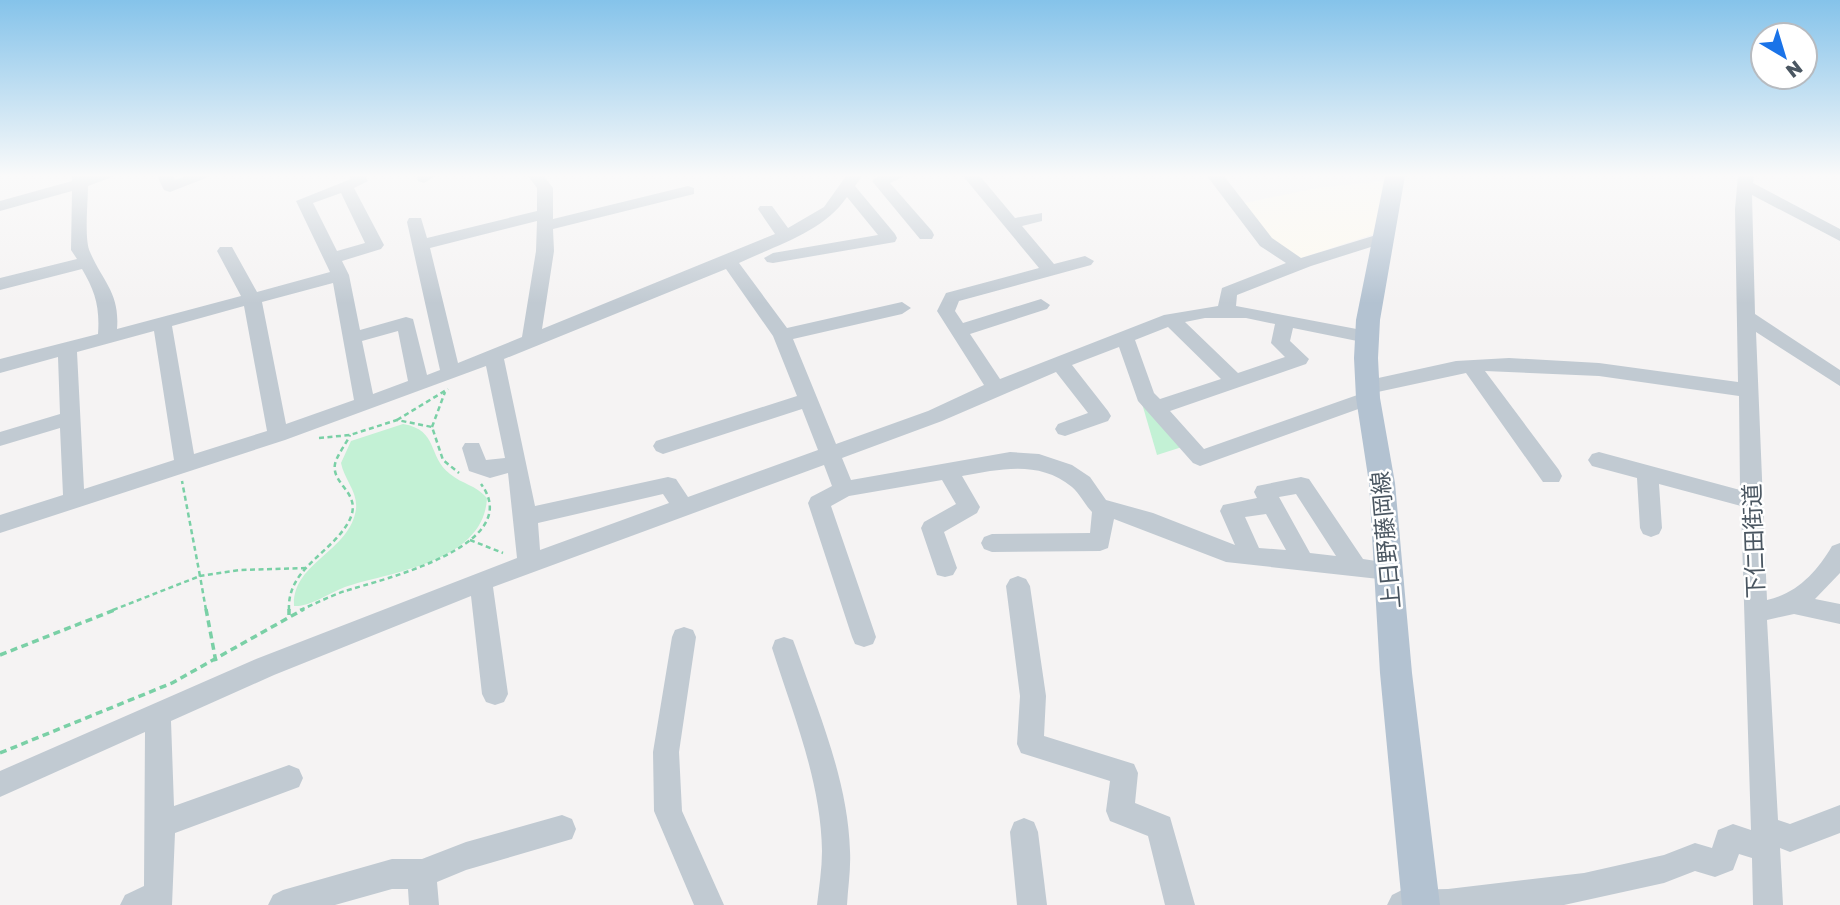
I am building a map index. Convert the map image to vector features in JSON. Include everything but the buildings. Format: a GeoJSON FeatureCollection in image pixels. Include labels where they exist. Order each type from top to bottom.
{"type":"FeatureCollection","features":[{"type":"Feature","properties":{"kind":"main road","name":"上日野藤岡線"},"geometry":{"type":"LineString","coordinates":[[1387,218],[1367,337],[1368,392],[1382,483],[1415,904]]}},
{"type":"Feature","properties":{"kind":"street"},"geometry":{"type":"LineString","coordinates":[[80,218],[80,250],[104,291],[109,313],[107,337]]}},
{"type":"Feature","properties":{"kind":"street"},"geometry":{"type":"LineString","coordinates":[[312,218],[336,267],[365,404]]}},
{"type":"Feature","properties":{"kind":"street"},"geometry":{"type":"LineString","coordinates":[[0,366],[67,346],[252,299],[336,267],[375,245],[368,218]]}},
{"type":"Feature","properties":{"kind":"street"},"geometry":{"type":"LineString","coordinates":[[420,245],[554,218]]}},
{"type":"Feature","properties":{"kind":"street"},"geometry":{"type":"LineString","coordinates":[[772,218],[785,236]]}},
{"type":"Feature","properties":{"kind":"street"},"geometry":{"type":"LineString","coordinates":[[0,524],[74,499],[183,470],[494,357],[729,261],[818,218]]}},
{"type":"Feature","properties":{"kind":"street"},"geometry":{"type":"LineString","coordinates":[[774,258],[889,238],[875,218]]}},
{"type":"Feature","properties":{"kind":"street"},"geometry":{"type":"LineString","coordinates":[[912,218],[926,235]]}},
{"type":"Feature","properties":{"kind":"street"},"geometry":{"type":"LineString","coordinates":[[1006,218],[1050,270]]}},
{"type":"Feature","properties":{"kind":"street"},"geometry":{"type":"LineString","coordinates":[[1011,224],[1029,218]]}},
{"type":"Feature","properties":{"kind":"street"},"geometry":{"type":"LineString","coordinates":[[1248,218],[1266,242],[1299,264]]}},
{"type":"Feature","properties":{"kind":"street","name":"下仁田街道"},"geometry":{"type":"LineString","coordinates":[[1746,218],[1746,317],[1755,613],[1768,905]]}},
{"type":"Feature","properties":{"kind":"street"},"geometry":{"type":"LineString","coordinates":[[1810,218],[1840,236]]}},
{"type":"Feature","properties":{"kind":"street"},"geometry":{"type":"LineString","coordinates":[[531,341],[545,251],[545,220]]}},
{"type":"Feature","properties":{"kind":"street"},"geometry":{"type":"LineString","coordinates":[[415,222],[451,373]]}},
{"type":"Feature","properties":{"kind":"street"},"geometry":{"type":"LineString","coordinates":[[806,226],[813,251]]}},
{"type":"Feature","properties":{"kind":"street"},"geometry":{"type":"LineString","coordinates":[[1227,311],[1228,292],[1299,264],[1373,241],[1382,242]]}},
{"type":"Feature","properties":{"kind":"street"},"geometry":{"type":"LineString","coordinates":[[226,251],[252,299],[278,435]]}},
{"type":"Feature","properties":{"kind":"street"},"geometry":{"type":"LineString","coordinates":[[729,261],[782,335],[827,453],[844,489]]}},
{"type":"Feature","properties":{"kind":"street"},"geometry":{"type":"LineString","coordinates":[[996,388],[946,311],[952,297],[1085,261]]}},
{"type":"Feature","properties":{"kind":"street"},"geometry":{"type":"LineString","coordinates":[[0,284],[87,262]]}},
{"type":"Feature","properties":{"kind":"street"},"geometry":{"type":"LineString","coordinates":[[959,331],[1041,304]]}},
{"type":"Feature","properties":{"kind":"street"},"geometry":{"type":"LineString","coordinates":[[782,335],[902,308]]}},
{"type":"Feature","properties":{"kind":"street"},"geometry":{"type":"LineString","coordinates":[[0,784],[265,667],[683,506],[936,416],[996,388],[1171,319],[1227,311],[1367,337]]}},
{"type":"Feature","properties":{"kind":"street"},"geometry":{"type":"LineString","coordinates":[[1746,317],[1840,379]]}},
{"type":"Feature","properties":{"kind":"street"},"geometry":{"type":"LineString","coordinates":[[1171,319],[1235,381]]}},
{"type":"Feature","properties":{"kind":"street"},"geometry":{"type":"LineString","coordinates":[[1156,408],[1299,359],[1280,343],[1285,321]]}},
{"type":"Feature","properties":{"kind":"street"},"geometry":{"type":"LineString","coordinates":[[162,322],[183,470]]}},
{"type":"Feature","properties":{"kind":"street"},"geometry":{"type":"LineString","coordinates":[[352,338],[406,323],[419,385]]}},
{"type":"Feature","properties":{"kind":"street"},"geometry":{"type":"LineString","coordinates":[[1125,337],[1145,396],[1200,458],[1368,392],[1472,367],[1508,363],[1680,379],[1749,391]]}},
{"type":"Feature","properties":{"kind":"street"},"geometry":{"type":"LineString","coordinates":[[67,346],[74,499]]}},
{"type":"Feature","properties":{"kind":"street"},"geometry":{"type":"LineString","coordinates":[[494,357],[526,516],[528,564]]}},
{"type":"Feature","properties":{"kind":"street"},"geometry":{"type":"LineString","coordinates":[[1059,363],[1101,416],[1065,429]]}},
{"type":"Feature","properties":{"kind":"street"},"geometry":{"type":"LineString","coordinates":[[1472,367],[1550,476]]}},
{"type":"Feature","properties":{"kind":"street"},"geometry":{"type":"LineString","coordinates":[[663,446],[807,400]]}},
{"type":"Feature","properties":{"kind":"street"},"geometry":{"type":"LineString","coordinates":[[0,439],[71,418]]}},
{"type":"Feature","properties":{"kind":"street"},"geometry":{"type":"LineString","coordinates":[[472,448],[477,465],[490,470],[517,462]]}},
{"type":"Feature","properties":{"kind":"street"},"geometry":{"type":"LineString","coordinates":[[864,637],[819,503],[844,489],[1010,460],[1039,463],[1064,471],[1082,483],[1099,506],[1165,527],[1226,553],[1388,571]]}},
{"type":"Feature","properties":{"kind":"street"},"geometry":{"type":"LineString","coordinates":[[1599,460],[1752,501]]}},
{"type":"Feature","properties":{"kind":"street"},"geometry":{"type":"LineString","coordinates":[[945,568],[932,528],[970,507],[948,471]]}},
{"type":"Feature","properties":{"kind":"street"},"geometry":{"type":"LineString","coordinates":[[1647,473],[1651,528]]}},
{"type":"Feature","properties":{"kind":"street"},"geometry":{"type":"LineString","coordinates":[[526,516],[668,485],[683,506]]}},
{"type":"Feature","properties":{"kind":"street"},"geometry":{"type":"LineString","coordinates":[[1303,561],[1265,492],[1301,485],[1356,567]]}},
{"type":"Feature","properties":{"kind":"street"},"geometry":{"type":"LineString","coordinates":[[1252,556],[1231,511],[1272,504]]}},
{"type":"Feature","properties":{"kind":"street"},"geometry":{"type":"LineString","coordinates":[[992,543],[1100,542],[1104,508]]}},
{"type":"Feature","properties":{"kind":"street"},"geometry":{"type":"LineString","coordinates":[[1794,604],[1829,571],[1840,552]]}},
{"type":"Feature","properties":{"kind":"street"},"geometry":{"type":"LineString","coordinates":[[481,583],[495,694]]}},
{"type":"Feature","properties":{"kind":"street"},"geometry":{"type":"LineString","coordinates":[[1018,586],[1033,696],[1030,744],[1124,773],[1120,811],[1160,827],[1181,905]]}},
{"type":"Feature","properties":{"kind":"street"},"geometry":{"type":"LineString","coordinates":[[1755,613],[1794,604],[1840,614]]}},
{"type":"Feature","properties":{"kind":"street"},"geometry":{"type":"LineString","coordinates":[[684,637],[666,752],[668,811],[709,905]]}},
{"type":"Feature","properties":{"kind":"street"},"geometry":{"type":"LineString","coordinates":[[784,648],[816,750],[829,804],[836,850],[832,905]]}},
{"type":"Feature","properties":{"kind":"street"},"geometry":{"type":"LineString","coordinates":[[150,902],[161,859],[158,714]]}},
{"type":"Feature","properties":{"kind":"street"},"geometry":{"type":"LineString","coordinates":[[159,825],[289,778]]}},
{"type":"Feature","properties":{"kind":"street"},"geometry":{"type":"LineString","coordinates":[[1415,904],[1447,904],[1584,888],[1664,869],[1695,857],[1716,863],[1723,860],[1728,840],[1733,838],[1790,838],[1840,819]]}},
{"type":"Feature","properties":{"kind":"street"},"geometry":{"type":"LineString","coordinates":[[283,905],[392,874],[422,874],[466,856],[562,829]]}},
{"type":"Feature","properties":{"kind":"street"},"geometry":{"type":"LineString","coordinates":[[1024,832],[1032,905]]}},
{"type":"Feature","properties":{"kind":"street"},"geometry":{"type":"LineString","coordinates":[[422,874],[424,905]]}},
{"type":"Feature","properties":{"kind":"path"},"geometry":{"type":"LineString","coordinates":[[317,438],[350,435],[397,420],[445,392],[432,427],[443,460],[466,477]]}},
{"type":"Feature","properties":{"kind":"path"},"geometry":{"type":"LineString","coordinates":[[397,420],[432,427]]}},
{"type":"Feature","properties":{"kind":"path"},"geometry":{"type":"LineString","coordinates":[[289,615],[291,588],[306,568],[347,526],[352,509],[351,496],[347,486],[337,477],[335,465],[350,435]]}},
{"type":"Feature","properties":{"kind":"path"},"geometry":{"type":"LineString","coordinates":[[183,470],[216,662]]}},
{"type":"Feature","properties":{"kind":"path"},"geometry":{"type":"LineString","coordinates":[[0,753],[216,662],[289,615],[340,593],[424,568],[470,540],[484,523],[491,505],[490,494],[474,481]]}},
{"type":"Feature","properties":{"kind":"path"},"geometry":{"type":"LineString","coordinates":[[470,540],[528,564]]}},
{"type":"Feature","properties":{"kind":"path"},"geometry":{"type":"LineString","coordinates":[[0,655],[200,576],[240,570],[306,568]]}},
{"type":"Feature","properties":{"kind":"shaded area"},"geometry":{"type":"Polygon","coordinates":[[[1253,218],[1379,218],[1377,233],[1295,260],[1280,249],[1253,218]]]}},
{"type":"Feature","properties":{"kind":"green space"},"geometry":{"type":"Polygon","coordinates":[[[1141,400],[1182,447],[1157,455],[1141,400]]]}},
{"type":"Feature","properties":{"kind":"green space"},"geometry":{"type":"Polygon","coordinates":[[[403,424],[422,432],[443,467],[487,498],[482,520],[470,537],[452,551],[431,561],[345,587],[313,602],[294,606],[296,591],[302,578],[344,536],[352,524],[356,503],[341,463],[351,441],[403,424]]]}}]}
